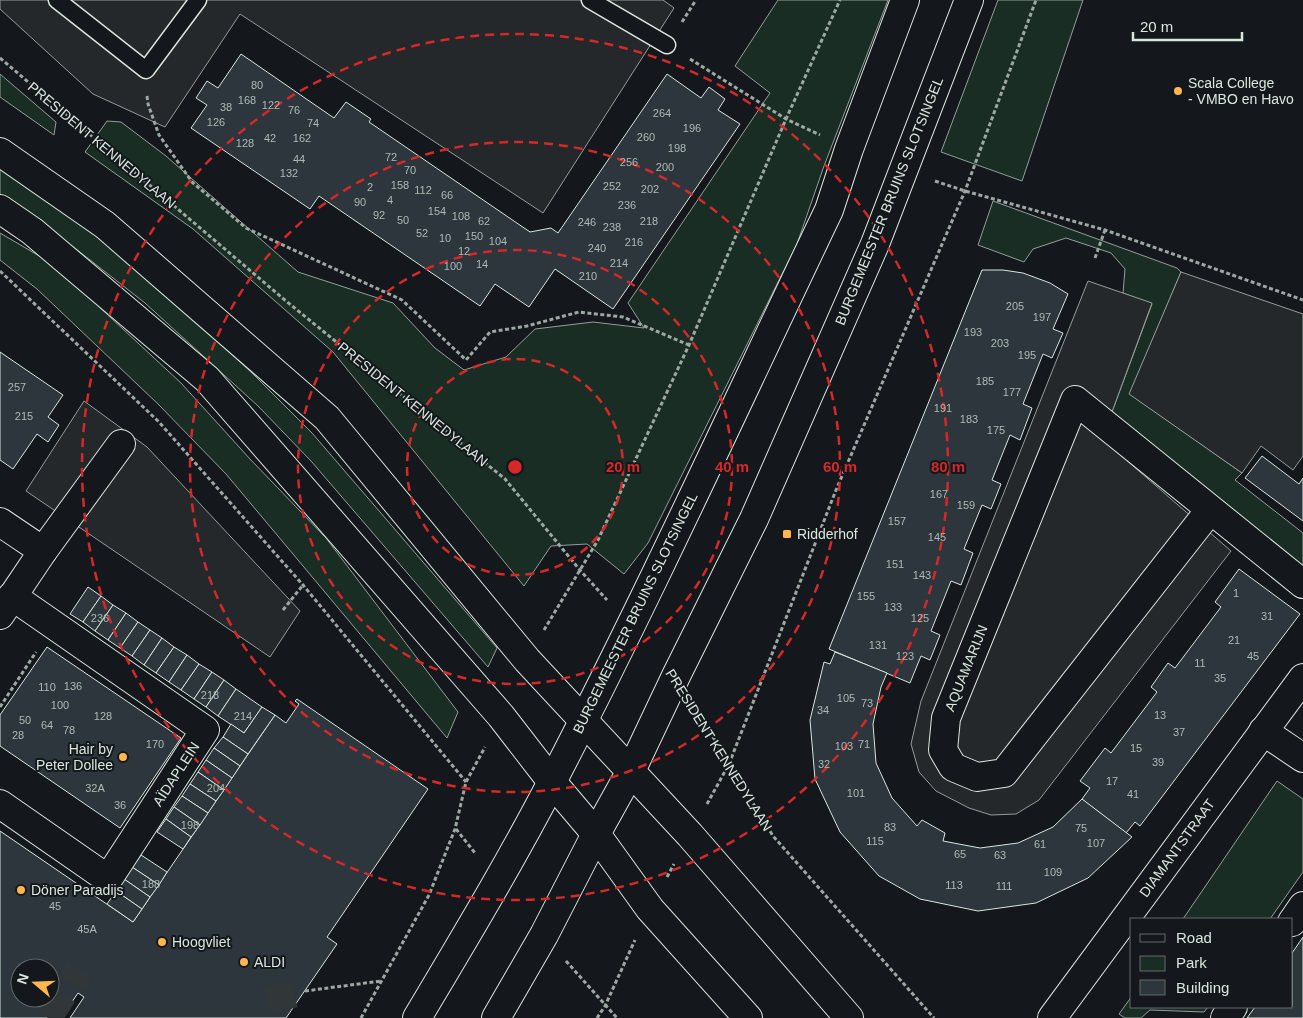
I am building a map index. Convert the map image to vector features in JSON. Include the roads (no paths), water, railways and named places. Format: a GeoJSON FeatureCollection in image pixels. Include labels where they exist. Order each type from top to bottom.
{"type":"FeatureCollection","features":[{"type":"Feature","properties":{"kind":"street","name":"BURGEMEESTER BRUINS SLOTSINGEL"},"geometry":{"type":"LineString","coordinates":[[417,1018],[498,881],[552,782],[630,626],[829,210],[849,149],[905,0]]}},
{"type":"Feature","properties":{"kind":"street","name":"BURGEMEESTER BRUINS SLOTSINGEL"},"geometry":{"type":"LineString","coordinates":[[496,1018],[544,935],[631,771],[754,519],[875,244],[969,0]]}},
{"type":"Feature","properties":{"kind":"street"},"geometry":{"type":"LineString","coordinates":[[0,152],[105,225],[327,418],[527,660],[712,861],[849,1018]]}},
{"type":"Feature","properties":{"kind":"street"},"geometry":{"type":"LineString","coordinates":[[0,209],[32,231],[207,379],[501,716],[552,782],[596,834],[650,909],[748,1018]]}},
{"type":"Feature","properties":{"kind":"street","name":"AQUAMARIJN"},"geometry":{"type":"LineString","coordinates":[[1210,510],[1004,773],[977,777],[953,767],[943,750],[946,718],[1075,400],[1303,584]]}},
{"type":"Feature","properties":{"kind":"street","name":"AÏDAPLEIN"},"geometry":{"type":"LineString","coordinates":[[0,804],[108,879],[204,730],[6,606],[120,444]]}},
{"type":"Feature","properties":{"kind":"street"},"geometry":{"type":"LineString","coordinates":[[0,522],[43,551]]}},
{"type":"Feature","properties":{"kind":"street","name":"DIAMANTSTRAAT"},"geometry":{"type":"LineString","coordinates":[[1052,1018],[1303,678]]}},
{"type":"Feature","properties":{"kind":"street"},"geometry":{"type":"LineString","coordinates":[[1263,731],[1303,758]]}},
{"type":"Feature","properties":{"kind":"street"},"geometry":{"type":"LineString","coordinates":[[1293,921],[1303,906]]}},
{"type":"Feature","properties":{"kind":"lane"},"geometry":{"type":"LineString","coordinates":[[57,0],[146,70],[198,0]]}},
{"type":"Feature","properties":{"kind":"lane"},"geometry":{"type":"LineString","coordinates":[[590,0],[667,45]]}},
{"type":"Feature","properties":{"kind":"tunnel"},"geometry":{"type":"LineString","coordinates":[[48,1018],[79,970]]}},
{"type":"Feature","properties":{"kind":"tunnel"},"geometry":{"type":"LineString","coordinates":[[267,1000],[305,991]]}},
{"type":"Feature","properties":{"kind":"place","name":"Scala College - VMBO en Havo"},"geometry":{"type":"Point","coordinates":[1178,91]}},
{"type":"Feature","properties":{"kind":"place","name":"Ridderhof"},"geometry":{"type":"Point","coordinates":[787,534]}},
{"type":"Feature","properties":{"kind":"place","name":"Hair by Peter Dollee"},"geometry":{"type":"Point","coordinates":[123,757]}},
{"type":"Feature","properties":{"kind":"place","name":"Döner Paradijs"},"geometry":{"type":"Point","coordinates":[21,890]}},
{"type":"Feature","properties":{"kind":"place","name":"Hoogvliet"},"geometry":{"type":"Point","coordinates":[162,942]}},
{"type":"Feature","properties":{"kind":"place","name":"ALDI"},"geometry":{"type":"Point","coordinates":[244,962]}}]}
